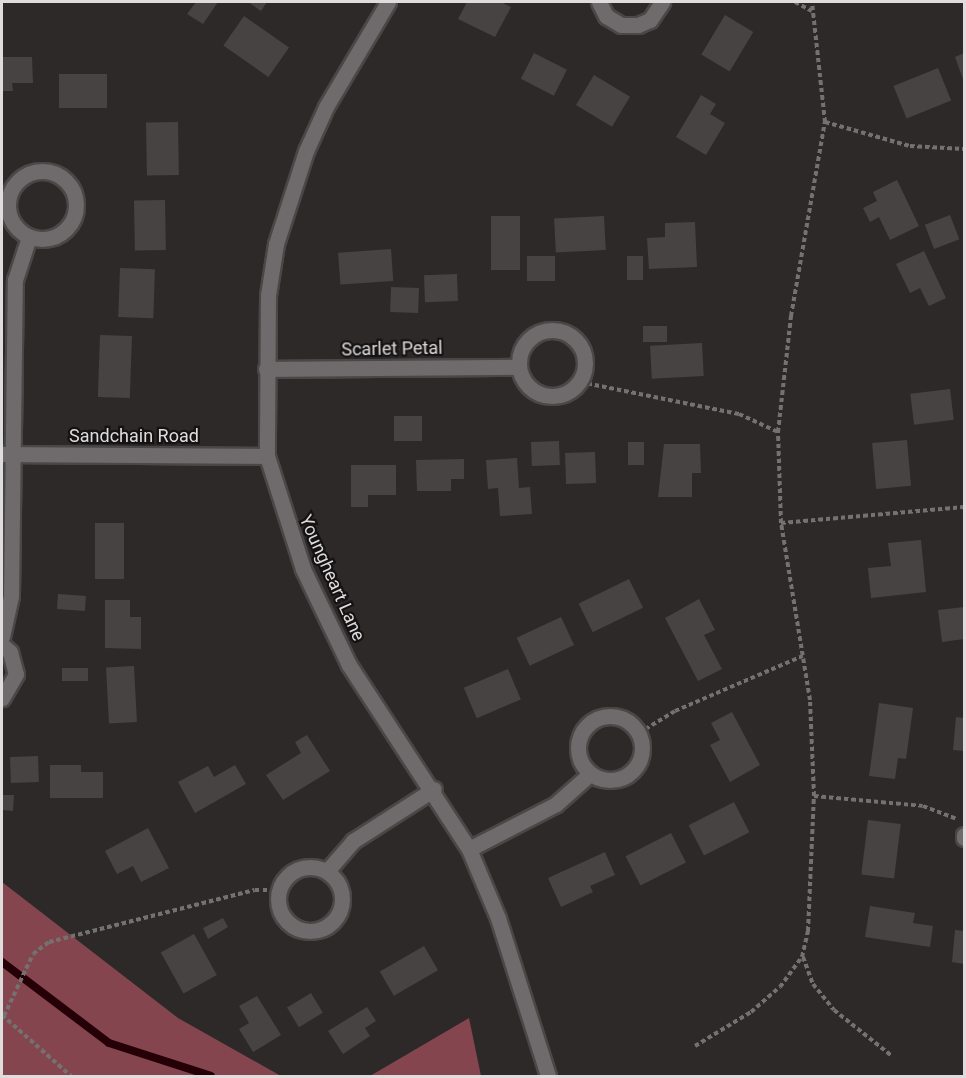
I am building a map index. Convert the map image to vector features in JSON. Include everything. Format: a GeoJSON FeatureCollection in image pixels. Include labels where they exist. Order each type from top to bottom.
{"type":"FeatureCollection","features":[{"type":"Feature","properties":{"kind":"street","name":"Youngheart Lane"},"geometry":{"type":"LineString","coordinates":[[388,2],[326,107],[290,196],[268,295],[267,456],[284,519],[325,617],[349,665],[434,789],[469,849],[498,918],[548,1077]]}},
{"type":"Feature","properties":{"kind":"street"},"geometry":{"type":"LineString","coordinates":[[598,2],[606,16],[621,25],[638,25],[650,20],[662,2]]}},
{"type":"Feature","properties":{"kind":"street"},"geometry":{"type":"LineString","coordinates":[[32,172],[57,175],[75,198],[72,222],[48,239],[29,237],[9,213],[11,190],[32,172]]}},
{"type":"Feature","properties":{"kind":"street"},"geometry":{"type":"LineString","coordinates":[[2,637],[11,596],[8,454],[15,280],[29,237]]}},
{"type":"Feature","properties":{"kind":"street"},"geometry":{"type":"LineString","coordinates":[[556,330],[580,345],[586,368],[580,382],[567,393],[550,397],[532,390],[519,367],[521,350],[530,338],[556,330]]}},
{"type":"Feature","properties":{"kind":"street","name":"Scarlet Petal"},"geometry":{"type":"LineString","coordinates":[[266,369],[519,367]]}},
{"type":"Feature","properties":{"kind":"street","name":"Sandchain Road"},"geometry":{"type":"LineString","coordinates":[[8,454],[267,456]]}},
{"type":"Feature","properties":{"kind":"street"},"geometry":{"type":"LineString","coordinates":[[2,645],[10,652],[16,674],[2,698]]}},
{"type":"Feature","properties":{"kind":"street"},"geometry":{"type":"LineString","coordinates":[[616,716],[639,733],[643,749],[634,771],[616,780],[590,774],[582,764],[578,742],[592,721],[616,716]]}},
{"type":"Feature","properties":{"kind":"street"},"geometry":{"type":"LineString","coordinates":[[469,849],[556,804],[590,774]]}},
{"type":"Feature","properties":{"kind":"street"},"geometry":{"type":"LineString","coordinates":[[327,871],[353,841],[434,789]]}},
{"type":"Feature","properties":{"kind":"street"},"geometry":{"type":"LineString","coordinates":[[316,867],[327,871],[338,883],[341,906],[324,928],[299,929],[286,921],[277,902],[278,890],[293,870],[316,867]]}},
{"type":"Feature","properties":{"kind":"path"},"geometry":{"type":"LineString","coordinates":[[795,2],[812,11]]}},
{"type":"Feature","properties":{"kind":"path"},"geometry":{"type":"LineString","coordinates":[[812,2],[825,122],[791,316],[778,432],[781,523],[803,656],[814,795],[802,957],[813,984],[834,1010],[893,1057]]}},
{"type":"Feature","properties":{"kind":"path"},"geometry":{"type":"LineString","coordinates":[[825,122],[910,146],[964,149]]}},
{"type":"Feature","properties":{"kind":"path"},"geometry":{"type":"LineString","coordinates":[[580,382],[739,414],[778,432]]}},
{"type":"Feature","properties":{"kind":"path"},"geometry":{"type":"LineString","coordinates":[[781,523],[964,507]]}},
{"type":"Feature","properties":{"kind":"path"},"geometry":{"type":"LineString","coordinates":[[639,733],[675,711],[803,656]]}},
{"type":"Feature","properties":{"kind":"path"},"geometry":{"type":"LineString","coordinates":[[814,795],[923,806],[949,813],[964,824]]}},
{"type":"Feature","properties":{"kind":"path"},"geometry":{"type":"LineString","coordinates":[[71,1077],[3,1015],[33,954],[49,942],[75,934],[255,891],[278,890]]}},
{"type":"Feature","properties":{"kind":"path"},"geometry":{"type":"LineString","coordinates":[[695,1046],[751,1012],[780,987],[802,957]]}},
{"type":"Feature","properties":{"kind":"shaded area"},"geometry":{"type":"Polygon","coordinates":[[[2,882],[178,1018],[281,1076],[2,1076],[2,882]]]}},
{"type":"Feature","properties":{"kind":"shaded area"},"geometry":{"type":"Polygon","coordinates":[[[469,1018],[481,1076],[370,1076],[469,1018]]]}},
{"type":"Feature","properties":{"kind":"building"},"geometry":{"type":"Polygon","coordinates":[[[196,2],[218,2],[203,24],[187,14],[196,2]]]}},
{"type":"Feature","properties":{"kind":"building"},"geometry":{"type":"Polygon","coordinates":[[[248,2],[267,2],[261,11],[248,2]]]}},
{"type":"Feature","properties":{"kind":"building"},"geometry":{"type":"Polygon","coordinates":[[[467,2],[501,2],[511,7],[495,37],[458,19],[467,2]]]}},
{"type":"Feature","properties":{"kind":"building"},"geometry":{"type":"Polygon","coordinates":[[[725,15],[753,32],[730,71],[701,54],[725,15]]]}},
{"type":"Feature","properties":{"kind":"building"},"geometry":{"type":"Polygon","coordinates":[[[244,16],[289,48],[268,77],[223,45],[244,16]]]}},
{"type":"Feature","properties":{"kind":"building"},"geometry":{"type":"Polygon","coordinates":[[[534,53],[567,70],[554,96],[521,79],[534,53]]]}},
{"type":"Feature","properties":{"kind":"building"},"geometry":{"type":"Polygon","coordinates":[[[964,53],[964,82],[955,57],[964,53]]]}},
{"type":"Feature","properties":{"kind":"building"},"geometry":{"type":"Polygon","coordinates":[[[2,57],[32,57],[33,83],[12,83],[13,91],[2,91],[2,57]]]}},
{"type":"Feature","properties":{"kind":"building"},"geometry":{"type":"Polygon","coordinates":[[[938,68],[951,100],[907,118],[893,86],[938,68]]]}},
{"type":"Feature","properties":{"kind":"building"},"geometry":{"type":"Polygon","coordinates":[[[59,74],[107,74],[107,108],[59,108],[59,74]]]}},
{"type":"Feature","properties":{"kind":"building"},"geometry":{"type":"Polygon","coordinates":[[[594,75],[630,97],[612,127],[576,105],[594,75]]]}},
{"type":"Feature","properties":{"kind":"building"},"geometry":{"type":"Polygon","coordinates":[[[701,95],[716,104],[710,114],[725,123],[706,155],[676,137],[701,95]]]}},
{"type":"Feature","properties":{"kind":"building"},"geometry":{"type":"Polygon","coordinates":[[[178,122],[179,175],[147,176],[146,123],[178,122]]]}},
{"type":"Feature","properties":{"kind":"building"},"geometry":{"type":"Polygon","coordinates":[[[897,180],[919,226],[890,240],[879,217],[870,222],[863,208],[877,201],[873,192],[897,180]]]}},
{"type":"Feature","properties":{"kind":"building"},"geometry":{"type":"Polygon","coordinates":[[[165,200],[166,250],[135,251],[134,201],[165,200]]]}},
{"type":"Feature","properties":{"kind":"building"},"geometry":{"type":"Polygon","coordinates":[[[950,215],[959,239],[934,249],[925,225],[950,215]]]}},
{"type":"Feature","properties":{"kind":"building"},"geometry":{"type":"Polygon","coordinates":[[[491,216],[520,216],[520,270],[491,270],[491,216]]]}},
{"type":"Feature","properties":{"kind":"building"},"geometry":{"type":"Polygon","coordinates":[[[604,216],[606,250],[556,253],[554,219],[604,216]]]}},
{"type":"Feature","properties":{"kind":"building"},"geometry":{"type":"Polygon","coordinates":[[[695,222],[697,267],[649,269],[647,238],[665,237],[665,223],[695,222]]]}},
{"type":"Feature","properties":{"kind":"building"},"geometry":{"type":"Polygon","coordinates":[[[391,249],[393,281],[340,285],[338,253],[391,249]]]}},
{"type":"Feature","properties":{"kind":"building"},"geometry":{"type":"Polygon","coordinates":[[[924,251],[946,298],[929,306],[920,288],[910,293],[896,264],[924,251]]]}},
{"type":"Feature","properties":{"kind":"building"},"geometry":{"type":"Polygon","coordinates":[[[527,256],[555,256],[555,281],[527,281],[527,256]]]}},
{"type":"Feature","properties":{"kind":"building"},"geometry":{"type":"Polygon","coordinates":[[[627,256],[643,256],[643,280],[627,280],[627,256]]]}},
{"type":"Feature","properties":{"kind":"building"},"geometry":{"type":"Polygon","coordinates":[[[120,268],[155,269],[153,318],[118,317],[120,268]]]}},
{"type":"Feature","properties":{"kind":"building"},"geometry":{"type":"Polygon","coordinates":[[[457,274],[458,301],[425,302],[424,275],[457,274]]]}},
{"type":"Feature","properties":{"kind":"building"},"geometry":{"type":"Polygon","coordinates":[[[391,287],[419,288],[418,313],[390,312],[391,287]]]}},
{"type":"Feature","properties":{"kind":"building"},"geometry":{"type":"Polygon","coordinates":[[[643,326],[667,326],[667,342],[643,342],[643,326]]]}},
{"type":"Feature","properties":{"kind":"building"},"geometry":{"type":"Polygon","coordinates":[[[100,335],[132,336],[130,398],[98,397],[100,335]]]}},
{"type":"Feature","properties":{"kind":"building"},"geometry":{"type":"Polygon","coordinates":[[[702,343],[704,376],[652,379],[650,346],[702,343]]]}},
{"type":"Feature","properties":{"kind":"building"},"geometry":{"type":"Polygon","coordinates":[[[950,389],[954,420],[914,425],[910,394],[950,389]]]}},
{"type":"Feature","properties":{"kind":"building"},"geometry":{"type":"Polygon","coordinates":[[[394,416],[422,416],[422,441],[394,441],[394,416]]]}},
{"type":"Feature","properties":{"kind":"building"},"geometry":{"type":"Polygon","coordinates":[[[907,440],[911,486],[876,489],[872,443],[907,440]]]}},
{"type":"Feature","properties":{"kind":"building"},"geometry":{"type":"Polygon","coordinates":[[[559,441],[560,465],[532,466],[531,442],[559,441]]]}},
{"type":"Feature","properties":{"kind":"building"},"geometry":{"type":"Polygon","coordinates":[[[628,442],[644,442],[644,465],[628,465],[628,442]]]}},
{"type":"Feature","properties":{"kind":"building"},"geometry":{"type":"Polygon","coordinates":[[[664,444],[700,444],[701,473],[692,473],[692,497],[658,497],[664,444]]]}},
{"type":"Feature","properties":{"kind":"building"},"geometry":{"type":"Polygon","coordinates":[[[595,452],[596,483],[566,484],[565,453],[595,452]]]}},
{"type":"Feature","properties":{"kind":"building"},"geometry":{"type":"Polygon","coordinates":[[[517,458],[519,488],[530,487],[532,514],[500,516],[498,488],[488,489],[486,460],[517,458]]]}},
{"type":"Feature","properties":{"kind":"building"},"geometry":{"type":"Polygon","coordinates":[[[464,459],[464,479],[451,479],[451,491],[417,491],[416,460],[464,459]]]}},
{"type":"Feature","properties":{"kind":"building"},"geometry":{"type":"Polygon","coordinates":[[[351,465],[396,465],[396,495],[368,495],[368,507],[351,507],[351,465]]]}},
{"type":"Feature","properties":{"kind":"building"},"geometry":{"type":"Polygon","coordinates":[[[95,523],[124,523],[124,579],[95,579],[95,523]]]}},
{"type":"Feature","properties":{"kind":"building"},"geometry":{"type":"Polygon","coordinates":[[[921,540],[926,592],[871,598],[868,568],[891,566],[888,543],[921,540]]]}},
{"type":"Feature","properties":{"kind":"building"},"geometry":{"type":"Polygon","coordinates":[[[629,579],[643,608],[593,632],[579,604],[629,579]]]}},
{"type":"Feature","properties":{"kind":"building"},"geometry":{"type":"Polygon","coordinates":[[[58,594],[86,596],[85,611],[57,609],[58,594]]]}},
{"type":"Feature","properties":{"kind":"building"},"geometry":{"type":"Polygon","coordinates":[[[699,599],[715,630],[704,635],[722,669],[698,681],[665,618],[699,599]]]}},
{"type":"Feature","properties":{"kind":"building"},"geometry":{"type":"Polygon","coordinates":[[[105,600],[130,600],[130,617],[141,617],[141,649],[105,648],[105,600]]]}},
{"type":"Feature","properties":{"kind":"building"},"geometry":{"type":"Polygon","coordinates":[[[964,607],[964,639],[942,642],[938,610],[964,607]]]}},
{"type":"Feature","properties":{"kind":"building"},"geometry":{"type":"Polygon","coordinates":[[[561,617],[574,645],[530,666],[517,638],[561,617]]]}},
{"type":"Feature","properties":{"kind":"building"},"geometry":{"type":"Polygon","coordinates":[[[134,666],[137,722],[109,723],[106,667],[134,666]]]}},
{"type":"Feature","properties":{"kind":"building"},"geometry":{"type":"Polygon","coordinates":[[[62,668],[88,668],[88,681],[62,681],[62,668]]]}},
{"type":"Feature","properties":{"kind":"building"},"geometry":{"type":"Polygon","coordinates":[[[508,669],[521,699],[477,718],[464,688],[508,669]]]}},
{"type":"Feature","properties":{"kind":"building"},"geometry":{"type":"Polygon","coordinates":[[[879,703],[913,708],[906,759],[898,758],[895,779],[869,776],[879,703]]]}},
{"type":"Feature","properties":{"kind":"building"},"geometry":{"type":"Polygon","coordinates":[[[732,712],[760,765],[730,782],[710,745],[720,740],[711,723],[732,712]]]}},
{"type":"Feature","properties":{"kind":"building"},"geometry":{"type":"Polygon","coordinates":[[[956,717],[964,718],[964,751],[953,750],[956,717]]]}},
{"type":"Feature","properties":{"kind":"building"},"geometry":{"type":"Polygon","coordinates":[[[307,735],[330,771],[283,800],[266,775],[301,753],[295,742],[307,735]]]}},
{"type":"Feature","properties":{"kind":"building"},"geometry":{"type":"Polygon","coordinates":[[[38,756],[39,782],[11,783],[10,757],[38,756]]]}},
{"type":"Feature","properties":{"kind":"building"},"geometry":{"type":"Polygon","coordinates":[[[50,765],[81,765],[81,772],[103,772],[103,798],[50,798],[50,765]]]}},
{"type":"Feature","properties":{"kind":"building"},"geometry":{"type":"Polygon","coordinates":[[[235,765],[246,784],[195,813],[178,782],[208,766],[214,777],[235,765]]]}},
{"type":"Feature","properties":{"kind":"building"},"geometry":{"type":"Polygon","coordinates":[[[2,795],[14,795],[13,811],[2,810],[2,795]]]}},
{"type":"Feature","properties":{"kind":"building"},"geometry":{"type":"Polygon","coordinates":[[[734,802],[749,832],[704,855],[689,825],[734,802]]]}},
{"type":"Feature","properties":{"kind":"building"},"geometry":{"type":"Polygon","coordinates":[[[868,820],[901,824],[894,879],[861,875],[868,820]]]}},
{"type":"Feature","properties":{"kind":"building"},"geometry":{"type":"Polygon","coordinates":[[[148,828],[169,868],[141,882],[133,866],[117,874],[105,851],[148,828]]]}},
{"type":"Feature","properties":{"kind":"building"},"geometry":{"type":"Polygon","coordinates":[[[671,833],[686,862],[641,886],[626,856],[671,833]]]}},
{"type":"Feature","properties":{"kind":"building"},"geometry":{"type":"Polygon","coordinates":[[[605,852],[615,875],[590,886],[593,892],[561,907],[548,878],[605,852]]]}},
{"type":"Feature","properties":{"kind":"building"},"geometry":{"type":"Polygon","coordinates":[[[870,906],[915,913],[913,923],[933,926],[930,947],[865,937],[870,906]]]}},
{"type":"Feature","properties":{"kind":"building"},"geometry":{"type":"Polygon","coordinates":[[[223,918],[228,927],[208,939],[203,928],[223,918]]]}},
{"type":"Feature","properties":{"kind":"building"},"geometry":{"type":"Polygon","coordinates":[[[955,930],[964,931],[964,964],[952,962],[955,930]]]}},
{"type":"Feature","properties":{"kind":"building"},"geometry":{"type":"Polygon","coordinates":[[[194,934],[217,975],[184,994],[161,952],[194,934]]]}},
{"type":"Feature","properties":{"kind":"building"},"geometry":{"type":"Polygon","coordinates":[[[424,946],[438,970],[394,996],[380,972],[424,946]]]}},
{"type":"Feature","properties":{"kind":"building"},"geometry":{"type":"Polygon","coordinates":[[[311,993],[323,1013],[299,1027],[287,1007],[311,993]]]}},
{"type":"Feature","properties":{"kind":"building"},"geometry":{"type":"Polygon","coordinates":[[[257,996],[281,1035],[253,1052],[239,1029],[249,1023],[239,1006],[257,996]]]}},
{"type":"Feature","properties":{"kind":"building"},"geometry":{"type":"Polygon","coordinates":[[[367,1007],[376,1021],[365,1028],[370,1036],[343,1054],[328,1031],[367,1007]]]}},
{"type":"Feature","properties":{"kind":"waterway"},"geometry":{"type":"LineString","coordinates":[[2,962],[109,1043],[211,1076]]}}]}
